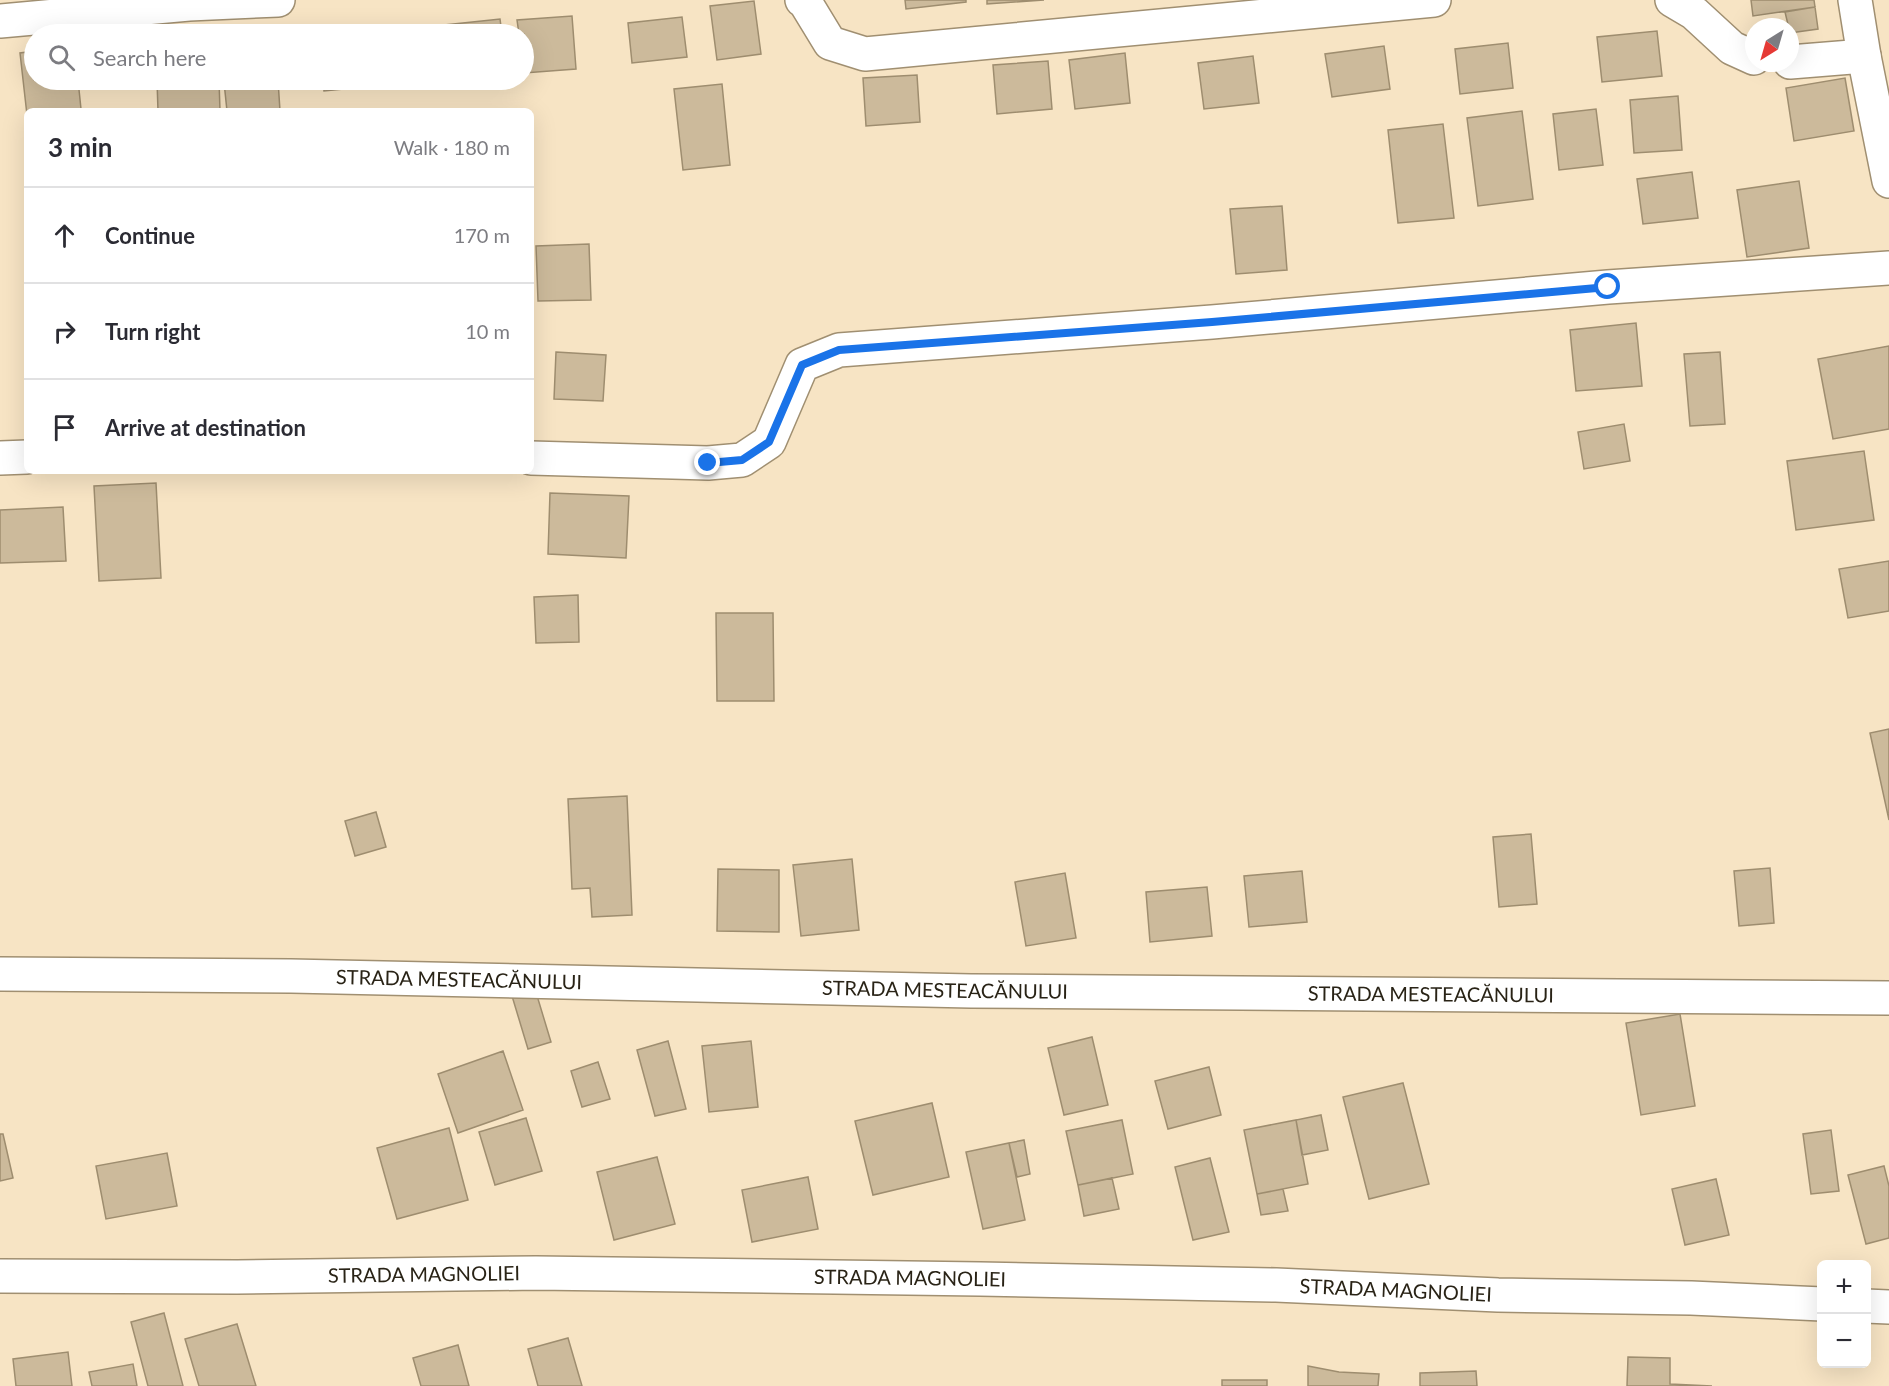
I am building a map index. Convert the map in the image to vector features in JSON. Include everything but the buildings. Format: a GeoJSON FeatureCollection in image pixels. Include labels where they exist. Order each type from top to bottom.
{"type":"FeatureCollection","features":[{"type":"Feature","properties":{"kind":"street"},"geometry":{"type":"LineString","coordinates":[[0,21],[189,4],[278,0]]}},
{"type":"Feature","properties":{"kind":"street"},"geometry":{"type":"LineString","coordinates":[[802,0],[830,43],[865,54],[1434,0]]}},
{"type":"Feature","properties":{"kind":"street"},"geometry":{"type":"LineString","coordinates":[[1672,0],[1694,13],[1732,48],[1745,54]]}},
{"type":"Feature","properties":{"kind":"street"},"geometry":{"type":"LineString","coordinates":[[1855,0],[1889,181]]}},
{"type":"Feature","properties":{"kind":"street"},"geometry":{"type":"LineString","coordinates":[[1799,62],[1864,56]]}},
{"type":"Feature","properties":{"kind":"street"},"geometry":{"type":"LineString","coordinates":[[534,458],[708,463],[742,460],[769,442],[802,365],[839,350],[1224,321],[1608,287],[1889,268]]}},
{"type":"Feature","properties":{"kind":"street"},"geometry":{"type":"LineString","coordinates":[[0,458],[24,457]]}},
{"type":"Feature","properties":{"kind":"street","name":"STRADA MESTEACĂNULUI"},"geometry":{"type":"LineString","coordinates":[[0,974],[291,976],[970,991],[1889,998]]}},
{"type":"Feature","properties":{"kind":"street","name":"STRADA MAGNOLIEI"},"geometry":{"type":"LineString","coordinates":[[0,1276],[237,1277],[536,1273],[980,1279],[1276,1285],[1498,1295],[1690,1298],[1817,1304]]}},
{"type":"Feature","properties":{"kind":"street"},"geometry":{"type":"LineString","coordinates":[[1871,1306],[1889,1307]]}},
{"type":"Feature","properties":{"kind":"route"},"geometry":{"type":"LineString","coordinates":[[708,463],[742,460],[769,442],[802,365],[839,350],[1212,322],[1608,287]]}}]}
